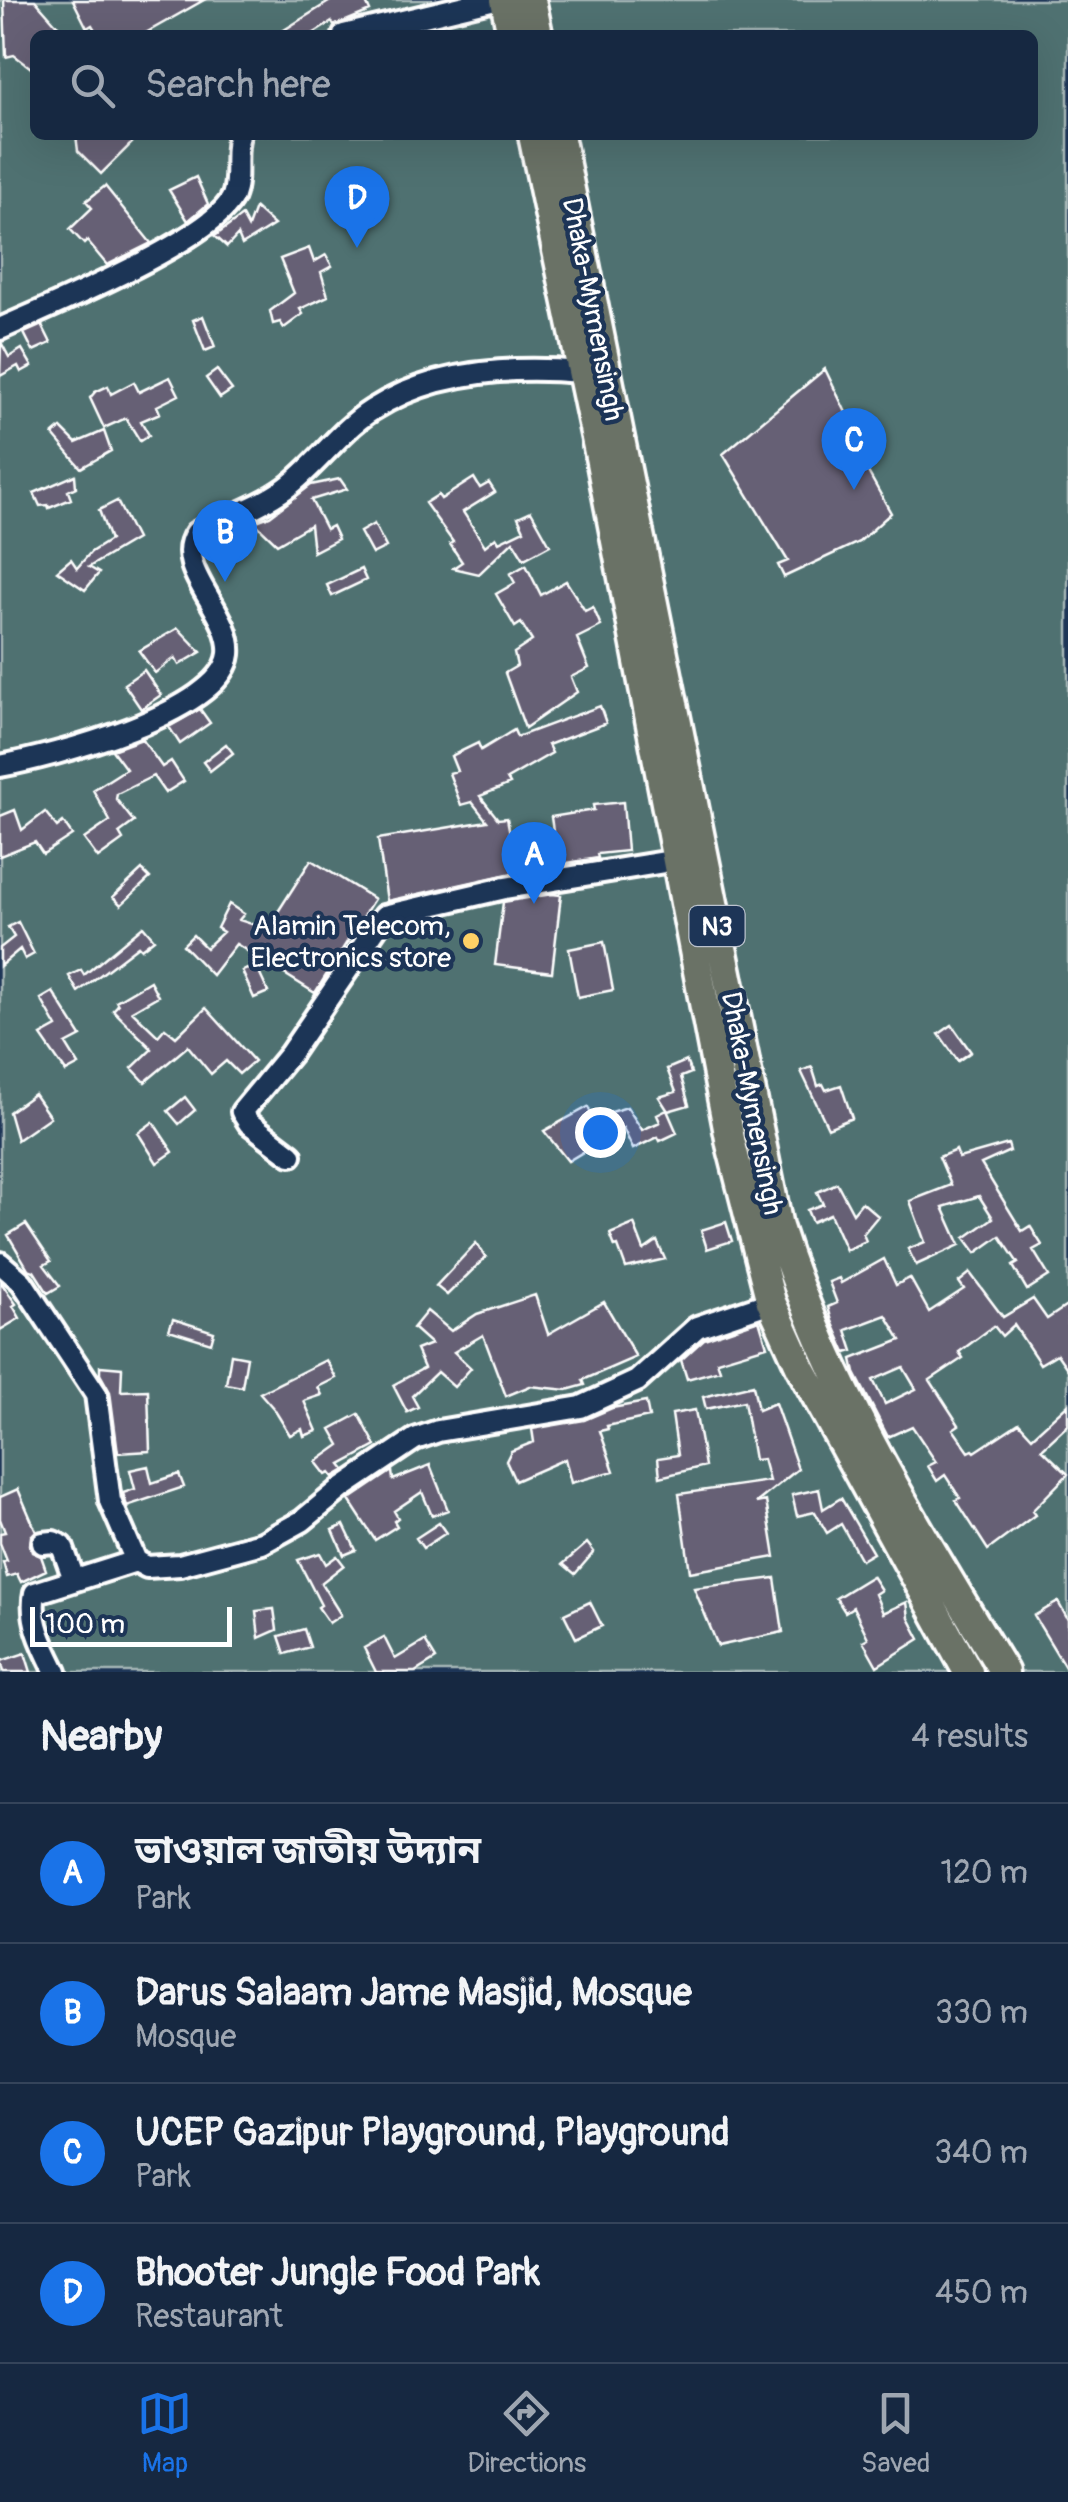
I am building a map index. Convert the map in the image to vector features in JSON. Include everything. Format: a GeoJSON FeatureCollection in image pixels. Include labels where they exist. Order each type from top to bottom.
{"type":"FeatureCollection","features":[{"type":"Feature","properties":{"kind":"highway"},"geometry":{"type":"LineString","coordinates":[[505,0],[511,30]]}},
{"type":"Feature","properties":{"kind":"highway"},"geometry":{"type":"LineString","coordinates":[[531,0],[537,30]]}},
{"type":"Feature","properties":{"kind":"highway","name":"Dhaka-Mymensingh"},"geometry":{"type":"LineString","coordinates":[[533,140],[582,372],[731,1144],[771,1302],[800,1368],[968,1672]]}},
{"type":"Feature","properties":{"kind":"highway","name":"Dhaka-Mymensingh"},"geometry":{"type":"LineString","coordinates":[[560,140],[778,1226],[814,1331],[890,1480],[1004,1672]]}},
{"type":"Feature","properties":{"kind":"street"},"geometry":{"type":"LineString","coordinates":[[365,30],[491,0]]}},
{"type":"Feature","properties":{"kind":"street"},"geometry":{"type":"LineString","coordinates":[[0,329],[128,272],[220,215],[234,194],[238,140]]}},
{"type":"Feature","properties":{"kind":"street"},"geometry":{"type":"LineString","coordinates":[[0,766],[84,748],[153,720],[178,707],[216,678],[225,668],[229,645],[220,616],[189,559],[189,544],[196,533],[282,491],[372,409],[410,390],[444,380],[541,369],[582,372]]}},
{"type":"Feature","properties":{"kind":"street"},"geometry":{"type":"LineString","coordinates":[[291,1155],[248,1123],[242,1112],[290,1054],[384,916],[505,888],[677,860]]}},
{"type":"Feature","properties":{"kind":"street"},"geometry":{"type":"LineString","coordinates":[[0,1263],[22,1282],[96,1394],[110,1501],[136,1561]]}},
{"type":"Feature","properties":{"kind":"street"},"geometry":{"type":"LineString","coordinates":[[56,1672],[41,1643],[33,1604],[36,1593],[136,1561],[147,1566],[180,1566],[262,1543],[292,1528],[415,1438],[581,1407],[637,1381],[697,1326],[771,1302]]}},
{"type":"Feature","properties":{"kind":"street"},"geometry":{"type":"LineString","coordinates":[[43,1543],[62,1546],[74,1579]]}},
{"type":"Feature","properties":{"kind":"green space"},"geometry":{"type":"Polygon","coordinates":[[[0,0],[1068,0],[1068,1672],[0,1672],[0,0]]]}},
{"type":"Feature","properties":{"kind":"building"},"geometry":{"type":"Polygon","coordinates":[[[4,0],[35,0],[62,30],[30,30],[30,67],[14,55],[6,57],[4,0]]]}},
{"type":"Feature","properties":{"kind":"building"},"geometry":{"type":"Polygon","coordinates":[[[73,0],[204,0],[151,30],[95,30],[92,25],[87,28],[73,0]]]}},
{"type":"Feature","properties":{"kind":"building"},"geometry":{"type":"Polygon","coordinates":[[[332,0],[365,0],[370,11],[319,30],[284,30],[332,0]]]}},
{"type":"Feature","properties":{"kind":"building"},"geometry":{"type":"Polygon","coordinates":[[[77,140],[132,143],[101,174],[78,151],[77,140]]]}},
{"type":"Feature","properties":{"kind":"building"},"geometry":{"type":"Polygon","coordinates":[[[196,177],[208,204],[188,221],[169,190],[196,177]]]}},
{"type":"Feature","properties":{"kind":"building"},"geometry":{"type":"Polygon","coordinates":[[[105,186],[151,243],[107,265],[87,241],[84,244],[70,229],[92,208],[86,201],[105,186]]]}},
{"type":"Feature","properties":{"kind":"building"},"geometry":{"type":"Polygon","coordinates":[[[255,208],[274,225],[242,245],[238,235],[227,247],[215,236],[242,216],[248,227],[255,208]]]}},
{"type":"Feature","properties":{"kind":"building"},"geometry":{"type":"Polygon","coordinates":[[[309,248],[314,262],[326,255],[332,266],[321,272],[328,296],[300,309],[303,314],[284,328],[280,322],[273,324],[270,311],[294,293],[280,259],[309,248]]]}},
{"type":"Feature","properties":{"kind":"building"},"geometry":{"type":"Polygon","coordinates":[[[203,316],[215,347],[205,351],[193,320],[203,316]]]}},
{"type":"Feature","properties":{"kind":"building"},"geometry":{"type":"Polygon","coordinates":[[[42,325],[51,343],[33,351],[24,333],[42,325]]]}},
{"type":"Feature","properties":{"kind":"building"},"geometry":{"type":"Polygon","coordinates":[[[1,342],[9,357],[22,349],[32,366],[21,372],[18,366],[0,376],[1,342]]]}},
{"type":"Feature","properties":{"kind":"building"},"geometry":{"type":"Polygon","coordinates":[[[825,369],[852,425],[853,445],[891,513],[859,542],[784,577],[778,565],[788,561],[723,454],[825,369]]]}},
{"type":"Feature","properties":{"kind":"building"},"geometry":{"type":"Polygon","coordinates":[[[217,370],[232,390],[220,398],[206,378],[217,370]]]}},
{"type":"Feature","properties":{"kind":"building"},"geometry":{"type":"Polygon","coordinates":[[[170,377],[179,395],[157,406],[160,413],[141,421],[149,435],[140,441],[126,418],[104,428],[90,398],[95,392],[108,386],[111,394],[134,382],[139,392],[170,377]]]}},
{"type":"Feature","properties":{"kind":"building"},"geometry":{"type":"Polygon","coordinates":[[[61,428],[76,443],[104,431],[111,451],[81,468],[53,435],[61,428]]]}},
{"type":"Feature","properties":{"kind":"building"},"geometry":{"type":"Polygon","coordinates":[[[75,475],[76,487],[68,491],[71,499],[49,508],[40,506],[34,493],[75,475]]]}},
{"type":"Feature","properties":{"kind":"building"},"geometry":{"type":"Polygon","coordinates":[[[474,478],[480,488],[489,483],[495,492],[463,512],[485,546],[496,537],[499,542],[524,530],[518,517],[531,511],[550,545],[524,559],[513,541],[479,574],[453,568],[462,562],[450,544],[453,542],[425,503],[438,495],[441,499],[474,478]]]}},
{"type":"Feature","properties":{"kind":"building"},"geometry":{"type":"Polygon","coordinates":[[[340,479],[347,489],[311,500],[326,529],[332,526],[338,539],[313,552],[310,525],[277,544],[254,522],[270,516],[311,485],[340,479]]]}},
{"type":"Feature","properties":{"kind":"building"},"geometry":{"type":"Polygon","coordinates":[[[117,501],[136,539],[89,567],[99,573],[85,590],[57,571],[71,559],[77,568],[91,552],[110,540],[99,510],[117,501]]]}},
{"type":"Feature","properties":{"kind":"building"},"geometry":{"type":"Polygon","coordinates":[[[374,524],[386,547],[372,554],[360,532],[374,524]]]}},
{"type":"Feature","properties":{"kind":"building"},"geometry":{"type":"Polygon","coordinates":[[[526,565],[541,595],[566,581],[585,611],[593,607],[601,626],[577,638],[589,668],[571,677],[577,692],[525,728],[505,673],[517,666],[514,653],[532,641],[521,623],[515,627],[496,594],[515,583],[510,574],[526,565]]]}},
{"type":"Feature","properties":{"kind":"building"},"geometry":{"type":"Polygon","coordinates":[[[361,569],[366,580],[332,596],[327,585],[361,569]]]}},
{"type":"Feature","properties":{"kind":"building"},"geometry":{"type":"Polygon","coordinates":[[[178,628],[201,652],[179,665],[175,658],[155,673],[139,651],[178,628]]]}},
{"type":"Feature","properties":{"kind":"building"},"geometry":{"type":"Polygon","coordinates":[[[144,670],[161,695],[141,709],[124,684],[144,670]]]}},
{"type":"Feature","properties":{"kind":"building"},"geometry":{"type":"Polygon","coordinates":[[[600,706],[606,723],[548,745],[552,753],[507,779],[510,784],[480,796],[498,819],[507,818],[517,872],[387,901],[378,839],[487,821],[472,802],[461,805],[449,773],[457,771],[451,756],[478,743],[481,750],[514,730],[517,737],[600,706]]]}},
{"type":"Feature","properties":{"kind":"building"},"geometry":{"type":"Polygon","coordinates":[[[200,709],[210,723],[180,744],[169,727],[200,709]]]}},
{"type":"Feature","properties":{"kind":"building"},"geometry":{"type":"Polygon","coordinates":[[[142,739],[162,767],[171,761],[184,781],[165,793],[153,776],[117,794],[116,799],[134,822],[119,833],[123,840],[98,858],[84,839],[110,821],[93,790],[126,769],[112,750],[142,739]]]}},
{"type":"Feature","properties":{"kind":"building"},"geometry":{"type":"Polygon","coordinates":[[[226,744],[233,753],[210,771],[203,762],[226,744]]]}},
{"type":"Feature","properties":{"kind":"building"},"geometry":{"type":"Polygon","coordinates":[[[623,802],[627,851],[561,864],[557,860],[551,817],[594,810],[593,805],[623,802]]]}},
{"type":"Feature","properties":{"kind":"building"},"geometry":{"type":"Polygon","coordinates":[[[15,810],[22,830],[45,812],[57,827],[63,822],[72,835],[43,854],[35,842],[0,856],[0,816],[15,810]]]}},
{"type":"Feature","properties":{"kind":"building"},"geometry":{"type":"Polygon","coordinates":[[[311,860],[374,899],[315,993],[236,944],[212,975],[183,945],[193,935],[206,948],[223,932],[217,928],[229,904],[244,914],[239,920],[267,929],[311,860]]]}},
{"type":"Feature","properties":{"kind":"building"},"geometry":{"type":"Polygon","coordinates":[[[142,870],[150,878],[121,905],[113,897],[142,870]]]}},
{"type":"Feature","properties":{"kind":"building"},"geometry":{"type":"Polygon","coordinates":[[[561,895],[552,972],[495,965],[503,902],[561,895]]]}},
{"type":"Feature","properties":{"kind":"building"},"geometry":{"type":"Polygon","coordinates":[[[18,922],[34,954],[25,959],[20,949],[0,966],[0,948],[14,937],[8,927],[18,922]]]}},
{"type":"Feature","properties":{"kind":"building"},"geometry":{"type":"Polygon","coordinates":[[[143,926],[154,939],[141,949],[138,946],[78,992],[69,976],[81,970],[84,975],[143,926]]]}},
{"type":"Feature","properties":{"kind":"building"},"geometry":{"type":"Polygon","coordinates":[[[604,942],[613,990],[578,997],[569,949],[604,942]]]}},
{"type":"Feature","properties":{"kind":"building"},"geometry":{"type":"Polygon","coordinates":[[[256,966],[268,992],[254,998],[242,971],[256,966]]]}},
{"type":"Feature","properties":{"kind":"building"},"geometry":{"type":"Polygon","coordinates":[[[150,981],[158,996],[132,1011],[158,1036],[165,1028],[176,1037],[206,1008],[254,1061],[239,1074],[226,1061],[211,1074],[188,1046],[145,1082],[132,1068],[152,1049],[113,1010],[118,1005],[116,1001],[150,981]]]}},
{"type":"Feature","properties":{"kind":"building"},"geometry":{"type":"Polygon","coordinates":[[[53,992],[81,1036],[66,1044],[79,1065],[66,1072],[41,1036],[57,1027],[41,999],[53,992]]]}},
{"type":"Feature","properties":{"kind":"building"},"geometry":{"type":"Polygon","coordinates":[[[952,1025],[971,1052],[958,1061],[939,1034],[952,1025]]]}},
{"type":"Feature","properties":{"kind":"building"},"geometry":{"type":"Polygon","coordinates":[[[686,1061],[691,1073],[681,1077],[689,1105],[668,1111],[659,1097],[676,1092],[667,1069],[686,1061]]]}},
{"type":"Feature","properties":{"kind":"building"},"geometry":{"type":"Polygon","coordinates":[[[812,1067],[818,1086],[823,1084],[826,1090],[841,1085],[852,1118],[828,1128],[801,1071],[812,1067]]]}},
{"type":"Feature","properties":{"kind":"building"},"geometry":{"type":"Polygon","coordinates":[[[34,1094],[50,1117],[17,1140],[9,1112],[34,1094]]]}},
{"type":"Feature","properties":{"kind":"building"},"geometry":{"type":"Polygon","coordinates":[[[185,1097],[195,1110],[179,1124],[168,1111],[185,1097]]]}},
{"type":"Feature","properties":{"kind":"building"},"geometry":{"type":"Polygon","coordinates":[[[588,1107],[593,1118],[627,1107],[642,1130],[660,1122],[657,1115],[667,1110],[677,1133],[633,1149],[623,1128],[568,1161],[544,1131],[588,1107]]]}},
{"type":"Feature","properties":{"kind":"building"},"geometry":{"type":"Polygon","coordinates":[[[153,1122],[173,1152],[157,1163],[138,1133],[153,1122]]]}},
{"type":"Feature","properties":{"kind":"building"},"geometry":{"type":"Polygon","coordinates":[[[1008,1144],[1010,1151],[981,1164],[1022,1231],[1030,1226],[1042,1245],[1033,1250],[1049,1276],[1027,1290],[1013,1266],[1018,1263],[1000,1236],[976,1253],[965,1238],[993,1218],[979,1196],[943,1207],[960,1245],[916,1265],[908,1249],[925,1242],[910,1201],[951,1185],[939,1157],[956,1150],[959,1158],[1008,1144]]]}},
{"type":"Feature","properties":{"kind":"building"},"geometry":{"type":"Polygon","coordinates":[[[837,1183],[853,1213],[862,1202],[878,1216],[863,1234],[866,1241],[846,1250],[830,1214],[812,1222],[807,1210],[823,1204],[817,1192],[837,1183]]]}},
{"type":"Feature","properties":{"kind":"building"},"geometry":{"type":"Polygon","coordinates":[[[726,1222],[732,1241],[707,1249],[701,1230],[726,1222]]]}},
{"type":"Feature","properties":{"kind":"building"},"geometry":{"type":"Polygon","coordinates":[[[26,1224],[51,1261],[44,1265],[60,1286],[48,1293],[8,1235],[26,1224]]]}},
{"type":"Feature","properties":{"kind":"building"},"geometry":{"type":"Polygon","coordinates":[[[634,1224],[644,1250],[657,1241],[665,1259],[626,1268],[610,1234],[634,1224]]]}},
{"type":"Feature","properties":{"kind":"building"},"geometry":{"type":"Polygon","coordinates":[[[476,1243],[486,1257],[447,1295],[436,1286],[476,1243]]]}},
{"type":"Feature","properties":{"kind":"building"},"geometry":{"type":"Polygon","coordinates":[[[884,1259],[896,1285],[910,1278],[929,1312],[964,1289],[959,1282],[970,1273],[1003,1317],[1033,1299],[1047,1319],[1068,1305],[1068,1370],[1057,1354],[1040,1364],[1014,1325],[1002,1336],[994,1326],[959,1352],[963,1358],[930,1380],[959,1425],[953,1429],[969,1452],[975,1452],[1019,1423],[1032,1437],[1068,1404],[1068,1425],[1042,1449],[1068,1474],[1032,1511],[1035,1515],[988,1550],[945,1475],[937,1481],[928,1466],[936,1462],[912,1426],[888,1437],[855,1373],[852,1359],[901,1340],[886,1315],[846,1330],[853,1351],[846,1353],[828,1307],[837,1303],[829,1282],[839,1278],[841,1283],[884,1259]],[[903,1367],[873,1380],[885,1404],[916,1389],[903,1367]]]}},
{"type":"Feature","properties":{"kind":"building"},"geometry":{"type":"Polygon","coordinates":[[[0,1281],[16,1304],[13,1306],[20,1318],[0,1330],[0,1281]]]}},
{"type":"Feature","properties":{"kind":"building"},"geometry":{"type":"Polygon","coordinates":[[[535,1295],[548,1334],[604,1302],[636,1357],[583,1380],[585,1385],[567,1390],[530,1386],[506,1396],[483,1335],[454,1352],[471,1368],[454,1387],[437,1372],[412,1396],[418,1407],[407,1412],[393,1385],[424,1368],[416,1350],[431,1344],[413,1328],[427,1311],[451,1331],[477,1314],[535,1295]]]}},
{"type":"Feature","properties":{"kind":"building"},"geometry":{"type":"Polygon","coordinates":[[[173,1319],[214,1332],[211,1343],[169,1330],[173,1319]]]}},
{"type":"Feature","properties":{"kind":"building"},"geometry":{"type":"Polygon","coordinates":[[[759,1320],[767,1346],[717,1361],[720,1370],[687,1379],[681,1360],[704,1339],[759,1320]]]}},
{"type":"Feature","properties":{"kind":"building"},"geometry":{"type":"Polygon","coordinates":[[[231,1354],[247,1357],[242,1387],[226,1384],[231,1354]]]}},
{"type":"Feature","properties":{"kind":"building"},"geometry":{"type":"Polygon","coordinates":[[[326,1360],[336,1378],[318,1387],[322,1395],[304,1401],[317,1431],[304,1436],[302,1429],[290,1435],[260,1393],[326,1360]]]}},
{"type":"Feature","properties":{"kind":"building"},"geometry":{"type":"Polygon","coordinates":[[[100,1366],[122,1368],[121,1391],[148,1390],[150,1451],[118,1453],[110,1392],[100,1366]]]}},
{"type":"Feature","properties":{"kind":"building"},"geometry":{"type":"Polygon","coordinates":[[[753,1385],[758,1410],[775,1403],[798,1469],[756,1503],[766,1501],[775,1557],[690,1572],[679,1494],[769,1481],[763,1459],[754,1460],[744,1401],[706,1409],[703,1397],[753,1385]]]}},
{"type":"Feature","properties":{"kind":"building"},"geometry":{"type":"Polygon","coordinates":[[[646,1402],[649,1417],[600,1431],[614,1471],[571,1483],[565,1459],[515,1481],[506,1461],[511,1451],[534,1442],[532,1429],[584,1420],[612,1408],[646,1402]]]}},
{"type":"Feature","properties":{"kind":"building"},"geometry":{"type":"Polygon","coordinates":[[[695,1410],[705,1466],[660,1477],[658,1458],[678,1455],[672,1414],[695,1410]]]}},
{"type":"Feature","properties":{"kind":"building"},"geometry":{"type":"Polygon","coordinates":[[[359,1414],[376,1446],[341,1465],[345,1470],[333,1477],[330,1473],[326,1475],[316,1462],[340,1445],[331,1429],[359,1414]]]}},
{"type":"Feature","properties":{"kind":"building"},"geometry":{"type":"Polygon","coordinates":[[[430,1465],[448,1510],[432,1516],[422,1492],[394,1511],[397,1526],[375,1540],[349,1500],[392,1471],[393,1480],[430,1465]]]}},
{"type":"Feature","properties":{"kind":"building"},"geometry":{"type":"Polygon","coordinates":[[[148,1466],[152,1483],[179,1474],[184,1487],[127,1506],[123,1493],[135,1489],[130,1470],[148,1466]]]}},
{"type":"Feature","properties":{"kind":"building"},"geometry":{"type":"Polygon","coordinates":[[[18,1489],[36,1531],[31,1536],[32,1552],[41,1556],[46,1570],[21,1582],[17,1574],[7,1577],[3,1562],[7,1561],[0,1543],[0,1533],[5,1532],[0,1519],[0,1497],[18,1489]]]}},
{"type":"Feature","properties":{"kind":"building"},"geometry":{"type":"Polygon","coordinates":[[[819,1489],[823,1509],[841,1498],[873,1553],[861,1560],[841,1524],[827,1533],[815,1512],[797,1516],[792,1495],[819,1489]]]}},
{"type":"Feature","properties":{"kind":"building"},"geometry":{"type":"Polygon","coordinates":[[[439,1523],[446,1533],[423,1548],[416,1538],[439,1523]]]}},
{"type":"Feature","properties":{"kind":"building"},"geometry":{"type":"Polygon","coordinates":[[[344,1525],[356,1550],[344,1555],[333,1530],[344,1525]]]}},
{"type":"Feature","properties":{"kind":"building"},"geometry":{"type":"Polygon","coordinates":[[[587,1543],[594,1552],[575,1574],[563,1564],[587,1543]]]}},
{"type":"Feature","properties":{"kind":"building"},"geometry":{"type":"Polygon","coordinates":[[[320,1553],[326,1564],[337,1556],[344,1565],[321,1583],[341,1615],[329,1623],[298,1560],[320,1553]]]}},
{"type":"Feature","properties":{"kind":"building"},"geometry":{"type":"Polygon","coordinates":[[[872,1576],[881,1590],[875,1594],[883,1613],[907,1602],[909,1618],[920,1639],[877,1666],[863,1641],[868,1638],[853,1607],[845,1612],[836,1598],[872,1576]]]}},
{"type":"Feature","properties":{"kind":"building"},"geometry":{"type":"Polygon","coordinates":[[[775,1578],[783,1632],[718,1646],[694,1588],[775,1578]]]}},
{"type":"Feature","properties":{"kind":"building"},"geometry":{"type":"Polygon","coordinates":[[[590,1602],[602,1626],[576,1638],[564,1614],[590,1602]]]}},
{"type":"Feature","properties":{"kind":"building"},"geometry":{"type":"Polygon","coordinates":[[[1058,1602],[1068,1620],[1068,1672],[1034,1616],[1058,1602]]]}},
{"type":"Feature","properties":{"kind":"building"},"geometry":{"type":"Polygon","coordinates":[[[274,1609],[277,1630],[259,1638],[256,1611],[274,1609]]]}},
{"type":"Feature","properties":{"kind":"building"},"geometry":{"type":"Polygon","coordinates":[[[304,1629],[310,1647],[285,1654],[279,1636],[304,1629]]]}},
{"type":"Feature","properties":{"kind":"building"},"geometry":{"type":"Polygon","coordinates":[[[384,1637],[395,1659],[425,1641],[436,1659],[415,1672],[376,1672],[364,1648],[384,1637]]]}},
{"type":"Feature","properties":{"kind":"building"},"geometry":{"type":"Polygon","coordinates":[[[25,1653],[31,1672],[4,1672],[1,1661],[25,1653]]]}},
{"type":"Feature","properties":{"kind":"place","name":"Bhooter Jungle Food Park"},"geometry":{"type":"Point","coordinates":[357,248]}},
{"type":"Feature","properties":{"kind":"place","name":"UCEP Gazipur Playground, Playground"},"geometry":{"type":"Point","coordinates":[854,490]}},
{"type":"Feature","properties":{"kind":"place","name":"Darus Salaam Jame Masjid, Mosque"},"geometry":{"type":"Point","coordinates":[225,582]}},
{"type":"Feature","properties":{"kind":"place","name":"ভাওয়াল জাতীয় উদ্যান"},"geometry":{"type":"Point","coordinates":[534,904]}},
{"type":"Feature","properties":{"kind":"place","name":"Alamin Telecom, Electronics store"},"geometry":{"type":"Point","coordinates":[471,941]}}]}
